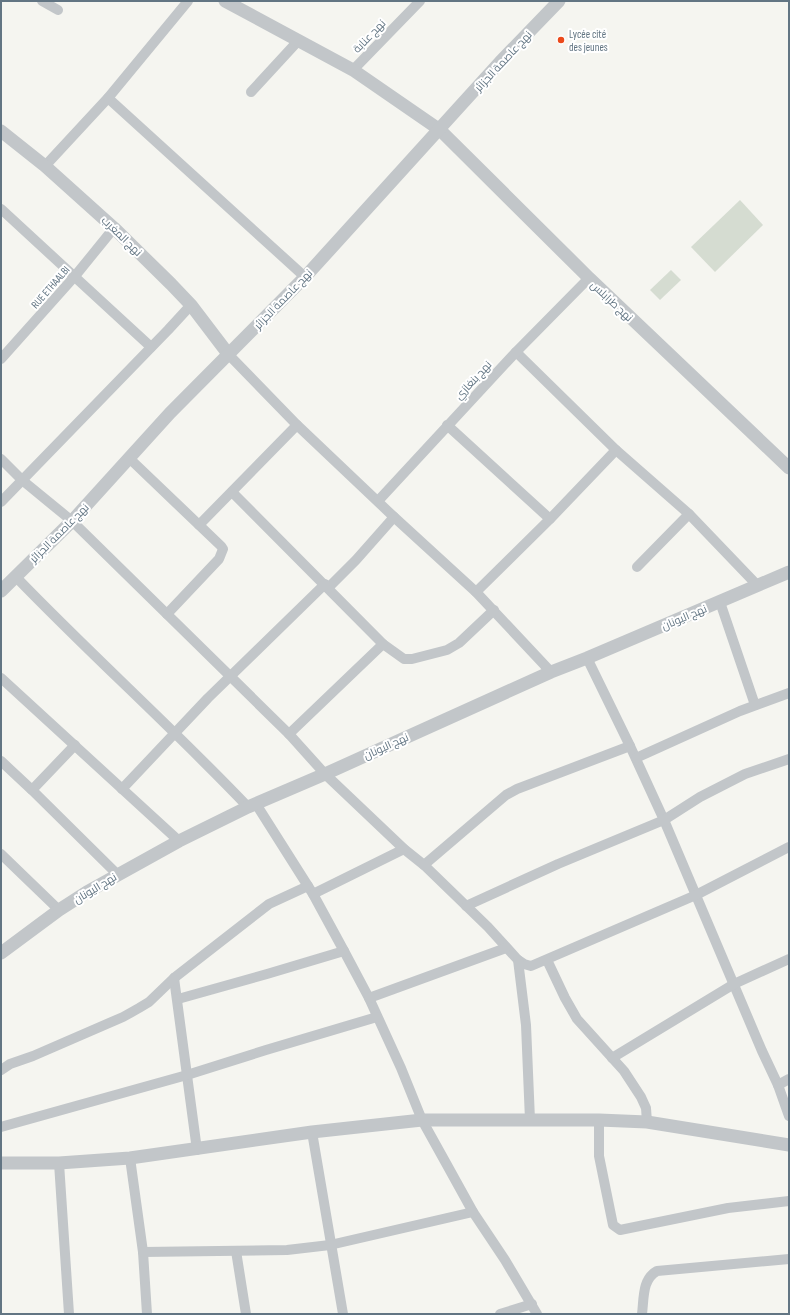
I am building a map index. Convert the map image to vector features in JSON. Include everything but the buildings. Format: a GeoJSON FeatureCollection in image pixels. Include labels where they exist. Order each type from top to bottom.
{"type":"FeatureCollection","features":[{"type":"Feature","properties":{"kind":"street"},"geometry":{"type":"LineString","coordinates":[[42,1],[58,10]]}},
{"type":"Feature","properties":{"kind":"street"},"geometry":{"type":"LineString","coordinates":[[45,166],[108,98],[188,1]]}},
{"type":"Feature","properties":{"kind":"street","name":"نهج طرابلس"},"geometry":{"type":"LineString","coordinates":[[225,1],[353,70],[440,130],[588,278],[789,468]]}},
{"type":"Feature","properties":{"kind":"street","name":"نهج عنابة"},"geometry":{"type":"LineString","coordinates":[[353,70],[420,1]]}},
{"type":"Feature","properties":{"kind":"street","name":"نهج عاصمة الجزائر"},"geometry":{"type":"LineString","coordinates":[[1,591],[72,521],[170,413],[305,277],[440,130],[500,62],[559,1]]}},
{"type":"Feature","properties":{"kind":"street"},"geometry":{"type":"LineString","coordinates":[[252,92],[298,41]]}},
{"type":"Feature","properties":{"kind":"street"},"geometry":{"type":"LineString","coordinates":[[108,98],[305,277]]}},
{"type":"Feature","properties":{"kind":"street","name":"نهج المغرب"},"geometry":{"type":"LineString","coordinates":[[1,131],[45,166],[114,228],[191,305],[229,355]]}},
{"type":"Feature","properties":{"kind":"street"},"geometry":{"type":"LineString","coordinates":[[1,209],[151,347]]}},
{"type":"Feature","properties":{"kind":"street","name":"RUE ETHAALBI"},"geometry":{"type":"LineString","coordinates":[[1,359],[5,348],[75,276],[114,228]]}},
{"type":"Feature","properties":{"kind":"street","name":"نهج بنغازي"},"geometry":{"type":"LineString","coordinates":[[378,501],[447,425],[588,278]]}},
{"type":"Feature","properties":{"kind":"street"},"geometry":{"type":"LineString","coordinates":[[1,502],[191,305]]}},
{"type":"Feature","properties":{"kind":"street"},"geometry":{"type":"LineString","coordinates":[[516,352],[616,450],[689,514],[758,586]]}},
{"type":"Feature","properties":{"kind":"street"},"geometry":{"type":"LineString","coordinates":[[229,355],[297,425],[476,592],[550,672]]}},
{"type":"Feature","properties":{"kind":"street"},"geometry":{"type":"LineString","coordinates":[[199,525],[297,425]]}},
{"type":"Feature","properties":{"kind":"street"},"geometry":{"type":"LineString","coordinates":[[447,425],[550,519]]}},
{"type":"Feature","properties":{"kind":"street"},"geometry":{"type":"LineString","coordinates":[[476,592],[550,519],[616,450]]}},
{"type":"Feature","properties":{"kind":"street"},"geometry":{"type":"LineString","coordinates":[[129,458],[221,546],[222,549],[219,559],[166,614]]}},
{"type":"Feature","properties":{"kind":"street"},"geometry":{"type":"LineString","coordinates":[[1,459],[22,480],[72,521],[231,676],[289,734],[325,774],[424,865],[518,960],[524,964],[532,966],[547,960],[696,895],[789,847]]}},
{"type":"Feature","properties":{"kind":"street"},"geometry":{"type":"LineString","coordinates":[[232,492],[383,644],[404,659],[412,659],[447,650],[459,643],[494,610]]}},
{"type":"Feature","properties":{"kind":"street"},"geometry":{"type":"LineString","coordinates":[[637,568],[689,514]]}},
{"type":"Feature","properties":{"kind":"street"},"geometry":{"type":"LineString","coordinates":[[122,789],[231,676],[326,586],[356,560],[394,517]]}},
{"type":"Feature","properties":{"kind":"street","name":"نهج اليونان"},"geometry":{"type":"LineString","coordinates":[[1,953],[58,910],[118,874],[179,841],[252,805],[325,774],[550,672],[587,658],[789,572]]}},
{"type":"Feature","properties":{"kind":"street"},"geometry":{"type":"LineString","coordinates":[[15,576],[175,733],[252,805],[311,890],[369,998],[401,1068],[422,1120],[473,1212],[505,1260],[537,1314]]}},
{"type":"Feature","properties":{"kind":"street"},"geometry":{"type":"LineString","coordinates":[[720,602],[755,705]]}},
{"type":"Feature","properties":{"kind":"street"},"geometry":{"type":"LineString","coordinates":[[289,734],[383,644]]}},
{"type":"Feature","properties":{"kind":"street"},"geometry":{"type":"LineString","coordinates":[[587,658],[636,758],[664,820],[778,1085],[789,1116]]}},
{"type":"Feature","properties":{"kind":"street"},"geometry":{"type":"LineString","coordinates":[[1,678],[179,841]]}},
{"type":"Feature","properties":{"kind":"street"},"geometry":{"type":"LineString","coordinates":[[636,758],[755,705],[789,693]]}},
{"type":"Feature","properties":{"kind":"street"},"geometry":{"type":"LineString","coordinates":[[32,790],[75,745]]}},
{"type":"Feature","properties":{"kind":"street"},"geometry":{"type":"LineString","coordinates":[[424,865],[506,795],[517,789],[630,746]]}},
{"type":"Feature","properties":{"kind":"street"},"geometry":{"type":"LineString","coordinates":[[466,906],[558,864],[664,820],[700,797],[745,774],[789,759]]}},
{"type":"Feature","properties":{"kind":"street"},"geometry":{"type":"LineString","coordinates":[[2,765],[32,790],[118,874]]}},
{"type":"Feature","properties":{"kind":"street"},"geometry":{"type":"LineString","coordinates":[[1,1070],[10,1064],[33,1056],[139,1008],[156,996],[174,978],[269,904],[311,890],[404,848]]}},
{"type":"Feature","properties":{"kind":"street"},"geometry":{"type":"LineString","coordinates":[[1,854],[58,910]]}},
{"type":"Feature","properties":{"kind":"street"},"geometry":{"type":"LineString","coordinates":[[369,998],[506,948]]}},
{"type":"Feature","properties":{"kind":"street"},"geometry":{"type":"LineString","coordinates":[[178,999],[344,951]]}},
{"type":"Feature","properties":{"kind":"street"},"geometry":{"type":"LineString","coordinates":[[612,1058],[734,984],[789,959]]}},
{"type":"Feature","properties":{"kind":"street"},"geometry":{"type":"LineString","coordinates":[[518,960],[526,1025],[530,1120]]}},
{"type":"Feature","properties":{"kind":"street"},"geometry":{"type":"LineString","coordinates":[[547,960],[577,1019],[624,1071],[641,1097],[646,1108],[647,1122]]}},
{"type":"Feature","properties":{"kind":"street"},"geometry":{"type":"LineString","coordinates":[[174,978],[178,999],[196,1150]]}},
{"type":"Feature","properties":{"kind":"street"},"geometry":{"type":"LineString","coordinates":[[1,1128],[187,1075],[378,1017]]}},
{"type":"Feature","properties":{"kind":"street"},"geometry":{"type":"LineString","coordinates":[[778,1085],[789,1079]]}},
{"type":"Feature","properties":{"kind":"street"},"geometry":{"type":"LineString","coordinates":[[1,1163],[59,1163],[130,1158],[196,1150],[312,1132],[422,1120],[599,1120],[647,1122],[789,1144]]}},
{"type":"Feature","properties":{"kind":"street"},"geometry":{"type":"LineString","coordinates":[[599,1120],[599,1156],[612,1221],[616,1228],[620,1230],[728,1208],[789,1201]]}},
{"type":"Feature","properties":{"kind":"street"},"geometry":{"type":"LineString","coordinates":[[312,1132],[330,1245],[343,1314]]}},
{"type":"Feature","properties":{"kind":"street"},"geometry":{"type":"LineString","coordinates":[[130,1158],[143,1252],[147,1314]]}},
{"type":"Feature","properties":{"kind":"street"},"geometry":{"type":"LineString","coordinates":[[59,1163],[69,1314]]}},
{"type":"Feature","properties":{"kind":"street"},"geometry":{"type":"LineString","coordinates":[[143,1252],[287,1250],[330,1245],[473,1212]]}},
{"type":"Feature","properties":{"kind":"street"},"geometry":{"type":"LineString","coordinates":[[236,1251],[246,1314]]}},
{"type":"Feature","properties":{"kind":"street"},"geometry":{"type":"LineString","coordinates":[[642,1314],[647,1281],[652,1274],[657,1271],[789,1259]]}},
{"type":"Feature","properties":{"kind":"street"},"geometry":{"type":"LineString","coordinates":[[500,1314],[532,1304]]}},
{"type":"Feature","properties":{"kind":"shaded area"},"geometry":{"type":"Polygon","coordinates":[[[740,200],[763,225],[715,272],[691,247],[740,200]]]}},
{"type":"Feature","properties":{"kind":"shaded area"},"geometry":{"type":"Polygon","coordinates":[[[671,270],[681,280],[660,300],[650,290],[671,270]]]}},
{"type":"Feature","properties":{"kind":"place","name":"Lycée cité des jeunes"},"geometry":{"type":"Point","coordinates":[561,40]}}]}
